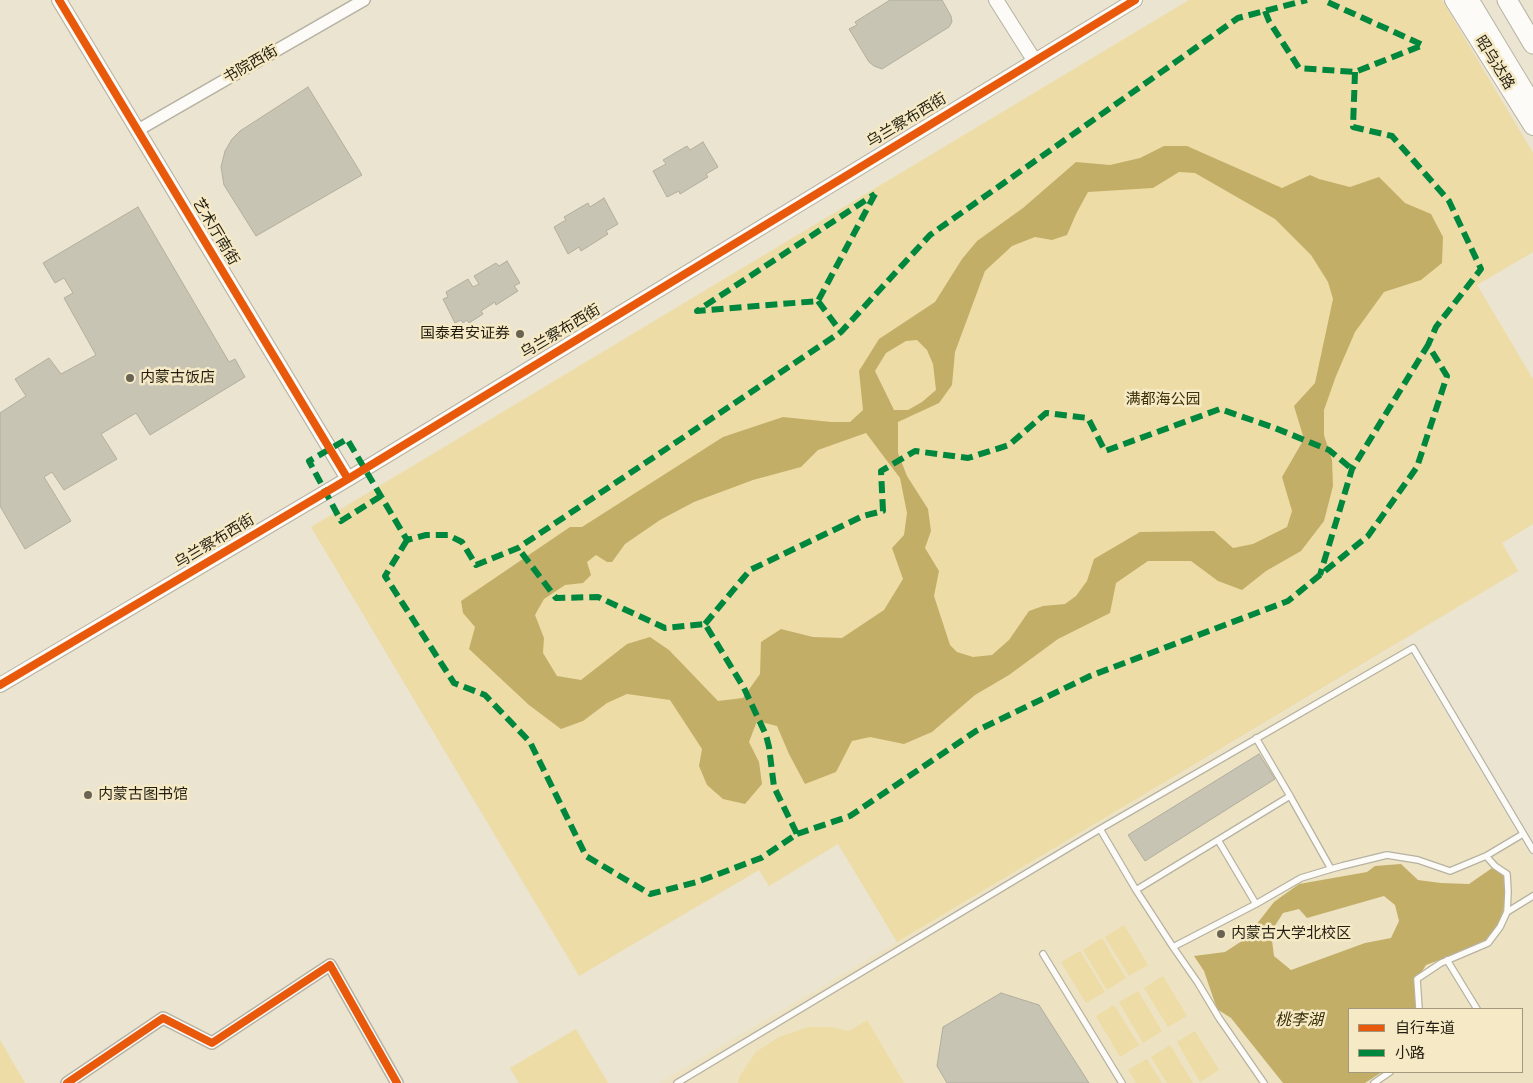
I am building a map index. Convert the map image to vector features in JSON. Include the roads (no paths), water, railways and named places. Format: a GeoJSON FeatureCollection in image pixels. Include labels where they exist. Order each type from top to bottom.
{"type":"FeatureCollection","features":[{"type":"Feature","properties":{"kind":"highway"},"geometry":{"type":"LineString","coordinates":[[1469,0],[1533,106]]}},
{"type":"Feature","properties":{"kind":"highway"},"geometry":{"type":"LineString","coordinates":[[1482,0],[1533,84]]}},
{"type":"Feature","properties":{"kind":"highway"},"geometry":{"type":"LineString","coordinates":[[1507,0],[1533,44]]}},
{"type":"Feature","properties":{"kind":"main road","name":"昭乌达路"},"geometry":{"type":"LineString","coordinates":[[1454,0],[1533,126]]}},
{"type":"Feature","properties":{"kind":"street","name":"艺术厅南街"},"geometry":{"type":"LineString","coordinates":[[59,0],[348,479]]}},
{"type":"Feature","properties":{"kind":"street","name":"书院西街"},"geometry":{"type":"LineString","coordinates":[[138,130],[364,0]]}},
{"type":"Feature","properties":{"kind":"street"},"geometry":{"type":"LineString","coordinates":[[996,0],[1034,60]]}},
{"type":"Feature","properties":{"kind":"street","name":"乌兰察布西街"},"geometry":{"type":"LineString","coordinates":[[0,685],[348,479],[1135,0]]}},
{"type":"Feature","properties":{"kind":"street"},"geometry":{"type":"LineString","coordinates":[[67,1083],[163,1018],[212,1043],[330,965],[396,1083]]}},
{"type":"Feature","properties":{"kind":"lane"},"geometry":{"type":"LineString","coordinates":[[677,1083],[1100,829],[1413,648],[1533,850]]}},
{"type":"Feature","properties":{"kind":"lane"},"geometry":{"type":"LineString","coordinates":[[1256,738],[1331,869]]}},
{"type":"Feature","properties":{"kind":"lane"},"geometry":{"type":"LineString","coordinates":[[1136,890],[1290,796]]}},
{"type":"Feature","properties":{"kind":"lane"},"geometry":{"type":"LineString","coordinates":[[1100,829],[1136,890],[1219,1018],[1264,1083]]}},
{"type":"Feature","properties":{"kind":"lane"},"geometry":{"type":"LineString","coordinates":[[1173,947],[1256,904],[1301,878],[1387,855],[1418,860],[1450,871],[1486,856],[1523,834]]}},
{"type":"Feature","properties":{"kind":"lane"},"geometry":{"type":"LineString","coordinates":[[1218,840],[1256,904]]}},
{"type":"Feature","properties":{"kind":"lane"},"geometry":{"type":"LineString","coordinates":[[1420,1008],[1417,979],[1447,960],[1488,943],[1500,927],[1507,912],[1507,874],[1495,866],[1486,856]]}},
{"type":"Feature","properties":{"kind":"lane"},"geometry":{"type":"LineString","coordinates":[[1507,912],[1533,896]]}},
{"type":"Feature","properties":{"kind":"lane"},"geometry":{"type":"LineString","coordinates":[[1043,954],[1122,1083]]}},
{"type":"Feature","properties":{"kind":"lane"},"geometry":{"type":"LineString","coordinates":[[1447,960],[1476,1008]]}},
{"type":"Feature","properties":{"kind":"lane"},"geometry":{"type":"LineString","coordinates":[[1375,1083],[1389,1073]]}},
{"type":"Feature","properties":{"kind":"water"},"geometry":{"type":"Polygon","coordinates":[[[1164,146],[1187,146],[1282,188],[1310,175],[1350,187],[1379,177],[1405,203],[1431,214],[1443,237],[1442,263],[1421,280],[1384,292],[1355,332],[1324,410],[1324,435],[1332,460],[1333,486],[1324,521],[1301,551],[1266,571],[1242,590],[1218,581],[1191,561],[1148,561],[1116,583],[1110,613],[1058,639],[1009,675],[975,695],[932,732],[904,744],[870,737],[852,741],[836,772],[805,784],[777,726],[757,721],[749,742],[759,762],[762,784],[745,804],[723,799],[707,785],[699,766],[702,749],[670,700],[627,694],[607,703],[583,721],[561,729],[529,705],[469,649],[475,627],[463,613],[461,601],[570,527],[582,527],[723,437],[783,417],[850,422],[863,410],[859,371],[879,339],[935,302],[962,259],[977,241],[1023,208],[1076,162],[1110,165],[1140,158],[1164,146]],[[1179,172],[1153,188],[1088,192],[1067,235],[1052,240],[1035,237],[1012,246],[985,271],[955,352],[952,385],[939,403],[898,422],[898,453],[907,476],[928,509],[931,531],[925,548],[939,571],[934,596],[950,645],[957,652],[973,657],[992,655],[1009,640],[1029,611],[1043,606],[1065,604],[1076,596],[1087,581],[1094,559],[1140,532],[1214,531],[1233,548],[1253,544],[1287,527],[1292,511],[1282,477],[1304,439],[1294,406],[1315,383],[1333,299],[1328,282],[1311,255],[1275,219],[1195,173],[1179,172]],[[917,340],[906,341],[886,353],[875,371],[894,410],[908,410],[922,402],[936,390],[933,364],[927,350],[917,340]],[[866,433],[818,450],[801,467],[753,480],[694,502],[660,520],[625,544],[612,562],[607,562],[596,555],[587,562],[591,575],[583,583],[565,585],[544,599],[535,615],[544,638],[543,653],[557,676],[581,680],[627,644],[650,637],[669,650],[718,701],[743,698],[760,674],[761,642],[781,629],[813,637],[842,638],[884,610],[903,579],[892,548],[904,535],[907,513],[900,478],[866,433]]]}},
{"type":"Feature","properties":{"kind":"water","name":"桃李湖"},"geometry":{"type":"Polygon","coordinates":[[[1401,864],[1418,880],[1469,884],[1495,866],[1507,874],[1508,892],[1498,928],[1482,944],[1426,965],[1415,983],[1416,1008],[1348,1008],[1348,1073],[1380,1073],[1365,1083],[1283,1083],[1231,1018],[1217,1009],[1204,971],[1194,956],[1225,952],[1245,939],[1274,902],[1299,884],[1367,872],[1375,866],[1401,864]],[[1384,896],[1307,918],[1299,909],[1283,913],[1271,932],[1274,956],[1291,970],[1365,943],[1391,938],[1399,921],[1395,905],[1384,896]]]}},
{"type":"Feature","properties":{"kind":"place","name":"国泰君安证券"},"geometry":{"type":"Point","coordinates":[520,334]}},
{"type":"Feature","properties":{"kind":"place","name":"内蒙古饭店"},"geometry":{"type":"Point","coordinates":[130,378]}},
{"type":"Feature","properties":{"kind":"place","name":"内蒙古图书馆"},"geometry":{"type":"Point","coordinates":[88,795]}},
{"type":"Feature","properties":{"kind":"place","name":"内蒙古大学北校区"},"geometry":{"type":"Point","coordinates":[1221,934]}},
{"type":"Feature","properties":{"kind":"park label","name":"满都海公园"},"geometry":{"type":"Point","coordinates":[1163,400]}}]}
